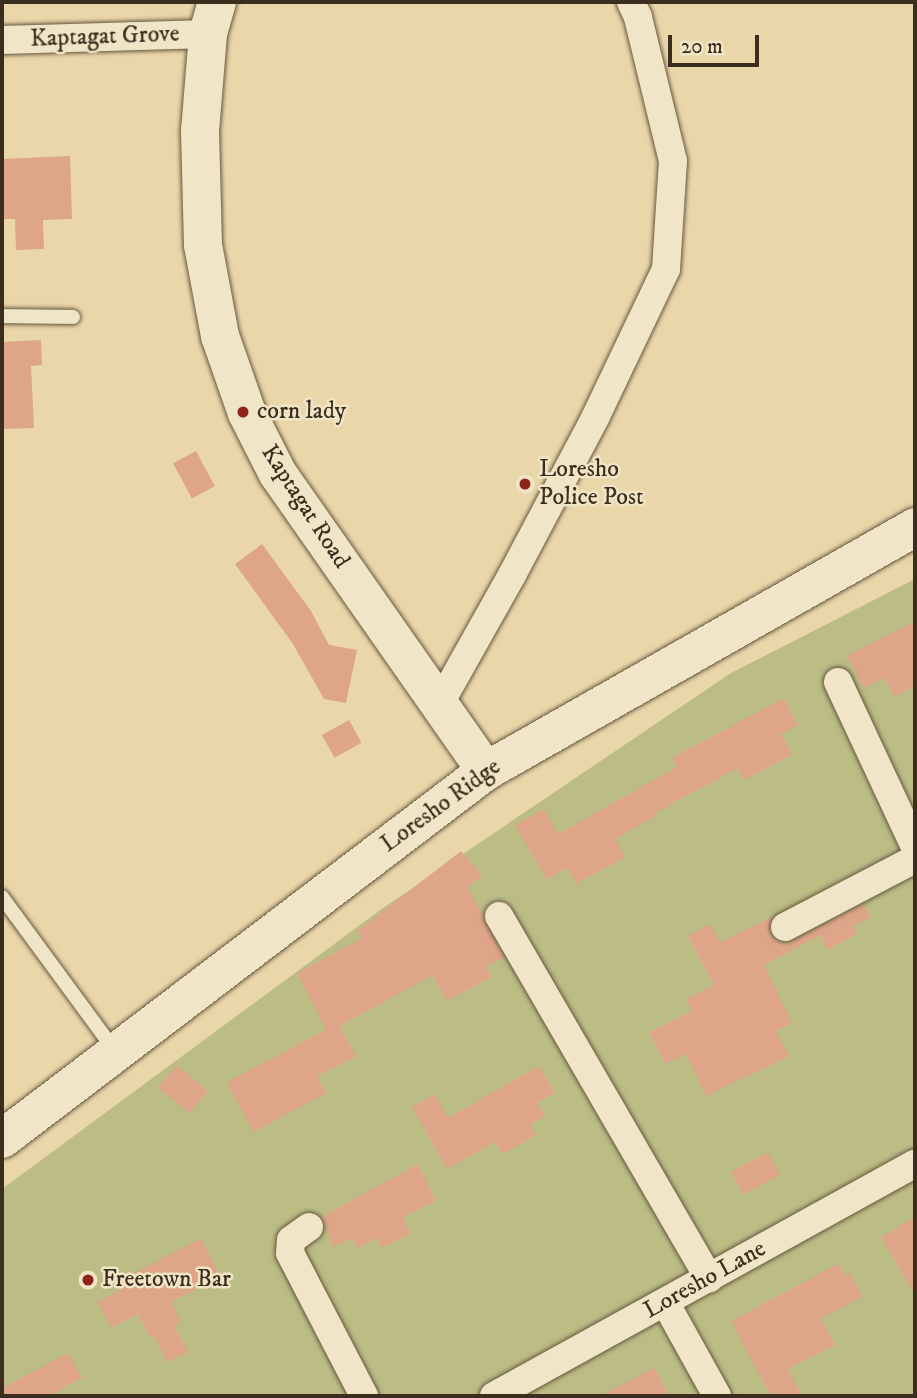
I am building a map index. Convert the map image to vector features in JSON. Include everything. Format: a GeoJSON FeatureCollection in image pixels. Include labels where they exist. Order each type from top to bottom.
{"type":"FeatureCollection","features":[{"type":"Feature","properties":{"kind":"main road","name":"Kaptagat Road"},"geometry":{"type":"LineString","coordinates":[[213,18],[200,131],[203,245],[220,335],[247,413],[278,474],[486,771]]}},
{"type":"Feature","properties":{"kind":"main road","name":"Loresho Ridge"},"geometry":{"type":"LineString","coordinates":[[2,1139],[486,771],[915,527]]}},
{"type":"Feature","properties":{"kind":"street"},"geometry":{"type":"LineString","coordinates":[[439,705],[595,418],[666,269],[673,162],[638,17],[631,2]]}},
{"type":"Feature","properties":{"kind":"street","name":"Kaptagat Grove"},"geometry":{"type":"LineString","coordinates":[[2,40],[213,18]]}},
{"type":"Feature","properties":{"kind":"street"},"geometry":{"type":"LineString","coordinates":[[838,682],[915,847]]}},
{"type":"Feature","properties":{"kind":"street"},"geometry":{"type":"LineString","coordinates":[[785,927],[915,859]]}},
{"type":"Feature","properties":{"kind":"street"},"geometry":{"type":"LineString","coordinates":[[499,916],[709,1278]]}},
{"type":"Feature","properties":{"kind":"street","name":"Loresho Lane"},"geometry":{"type":"LineString","coordinates":[[494,1396],[915,1164]]}},
{"type":"Feature","properties":{"kind":"street"},"geometry":{"type":"LineString","coordinates":[[309,1227],[291,1241],[290,1253],[364,1396]]}},
{"type":"Feature","properties":{"kind":"street"},"geometry":{"type":"LineString","coordinates":[[665,1302],[717,1396]]}},
{"type":"Feature","properties":{"kind":"lane"},"geometry":{"type":"LineString","coordinates":[[2,316],[72,317]]}},
{"type":"Feature","properties":{"kind":"lane"},"geometry":{"type":"LineString","coordinates":[[2,897],[116,1052]]}},
{"type":"Feature","properties":{"kind":"green space"},"geometry":{"type":"Polygon","coordinates":[[[915,579],[915,1396],[2,1396],[2,1189],[383,908],[731,673],[915,579]]]}},
{"type":"Feature","properties":{"kind":"building"},"geometry":{"type":"Polygon","coordinates":[[[70,156],[72,219],[43,220],[44,249],[16,250],[15,219],[2,219],[2,159],[70,156]]]}},
{"type":"Feature","properties":{"kind":"building"},"geometry":{"type":"Polygon","coordinates":[[[41,340],[42,365],[31,366],[34,428],[2,429],[2,342],[41,340]]]}},
{"type":"Feature","properties":{"kind":"building"},"geometry":{"type":"Polygon","coordinates":[[[196,451],[215,486],[192,499],[173,463],[196,451]]]}},
{"type":"Feature","properties":{"kind":"building"},"geometry":{"type":"Polygon","coordinates":[[[262,544],[311,611],[329,645],[357,650],[346,703],[324,699],[293,644],[235,564],[262,544]]]}},
{"type":"Feature","properties":{"kind":"building"},"geometry":{"type":"Polygon","coordinates":[[[915,621],[915,686],[894,697],[884,678],[864,688],[847,656],[915,621]]]}},
{"type":"Feature","properties":{"kind":"building"},"geometry":{"type":"Polygon","coordinates":[[[784,698],[798,725],[781,734],[792,755],[744,780],[738,768],[655,813],[657,815],[615,839],[625,857],[576,884],[567,868],[546,879],[515,825],[544,809],[558,834],[677,767],[672,758],[784,698]]]}},
{"type":"Feature","properties":{"kind":"building"},"geometry":{"type":"Polygon","coordinates":[[[349,720],[362,743],[334,758],[322,735],[349,720]]]}},
{"type":"Feature","properties":{"kind":"building"},"geometry":{"type":"Polygon","coordinates":[[[461,851],[482,876],[468,887],[504,957],[486,967],[491,977],[447,1001],[433,975],[340,1026],[356,1056],[317,1076],[326,1093],[253,1132],[227,1082],[326,1030],[297,973],[363,938],[357,931],[461,851]]]}},
{"type":"Feature","properties":{"kind":"building"},"geometry":{"type":"Polygon","coordinates":[[[864,904],[871,917],[853,926],[857,934],[828,950],[820,935],[764,965],[792,1023],[776,1031],[789,1056],[706,1096],[686,1054],[665,1064],[649,1032],[692,1011],[686,999],[714,985],[688,936],[710,924],[720,942],[772,917],[770,934],[776,941],[785,944],[864,904]]]}},
{"type":"Feature","properties":{"kind":"building"},"geometry":{"type":"Polygon","coordinates":[[[176,1065],[208,1091],[190,1113],[158,1088],[176,1065]]]}},
{"type":"Feature","properties":{"kind":"building"},"geometry":{"type":"Polygon","coordinates":[[[539,1066],[555,1093],[537,1103],[545,1116],[530,1125],[536,1135],[502,1154],[495,1142],[447,1169],[412,1107],[435,1094],[448,1118],[539,1066]]]}},
{"type":"Feature","properties":{"kind":"building"},"geometry":{"type":"Polygon","coordinates":[[[768,1152],[780,1175],[743,1195],[731,1172],[768,1152]]]}},
{"type":"Feature","properties":{"kind":"building"},"geometry":{"type":"Polygon","coordinates":[[[418,1164],[436,1201],[403,1217],[411,1234],[382,1248],[377,1238],[357,1248],[352,1238],[333,1247],[322,1217],[418,1164]]]}},
{"type":"Feature","properties":{"kind":"building"},"geometry":{"type":"Polygon","coordinates":[[[915,1217],[915,1295],[881,1237],[915,1217]]]}},
{"type":"Feature","properties":{"kind":"building"},"geometry":{"type":"Polygon","coordinates":[[[201,1239],[221,1277],[171,1302],[181,1322],[174,1326],[188,1352],[167,1362],[154,1336],[150,1338],[138,1314],[111,1328],[97,1302],[122,1289],[118,1281],[201,1239]]]}},
{"type":"Feature","properties":{"kind":"building"},"geometry":{"type":"Polygon","coordinates":[[[838,1264],[845,1276],[850,1273],[862,1297],[821,1318],[835,1345],[788,1369],[802,1396],[771,1396],[731,1321],[838,1264]]]}},
{"type":"Feature","properties":{"kind":"building"},"geometry":{"type":"Polygon","coordinates":[[[68,1353],[82,1378],[49,1396],[2,1396],[2,1388],[68,1353]]]}},
{"type":"Feature","properties":{"kind":"building"},"geometry":{"type":"Polygon","coordinates":[[[654,1368],[670,1396],[601,1396],[654,1368]]]}},
{"type":"Feature","properties":{"kind":"place","name":"corn lady"},"geometry":{"type":"Point","coordinates":[243,412]}},
{"type":"Feature","properties":{"kind":"place","name":"Loresho Police Post"},"geometry":{"type":"Point","coordinates":[525,484]}},
{"type":"Feature","properties":{"kind":"place","name":"Freetown Bar"},"geometry":{"type":"Point","coordinates":[88,1280]}}]}
